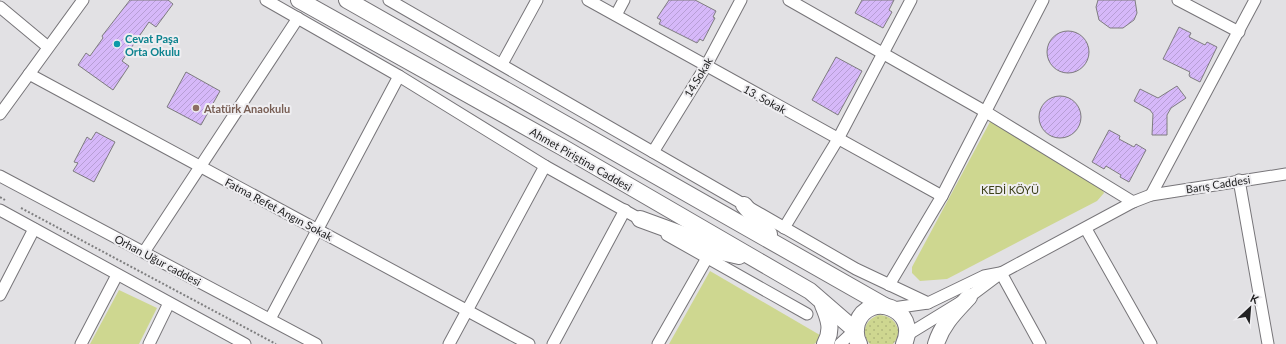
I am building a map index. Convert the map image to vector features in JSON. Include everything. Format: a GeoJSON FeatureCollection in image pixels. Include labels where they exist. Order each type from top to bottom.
{"type":"FeatureCollection","features":[{"type":"Feature","properties":{"kind":"street"},"geometry":{"type":"LineString","coordinates":[[0,114],[83,0]]}},
{"type":"Feature","properties":{"kind":"street"},"geometry":{"type":"LineString","coordinates":[[266,0],[399,76],[546,166],[807,314]]}},
{"type":"Feature","properties":{"kind":"street","name":"Ahmet Piriştina Caddesi"},"geometry":{"type":"LineString","coordinates":[[299,0],[562,147],[810,291],[857,337]]}},
{"type":"Feature","properties":{"kind":"street","name":"Ahmet Piriştina Caddesi"},"geometry":{"type":"LineString","coordinates":[[347,0],[889,307]]}},
{"type":"Feature","properties":{"kind":"street"},"geometry":{"type":"LineString","coordinates":[[389,0],[856,269],[928,303]]}},
{"type":"Feature","properties":{"kind":"street"},"geometry":{"type":"LineString","coordinates":[[502,64],[537,0]]}},
{"type":"Feature","properties":{"kind":"street","name":"13. Sokak"},"geometry":{"type":"LineString","coordinates":[[588,0],[942,196]]}},
{"type":"Feature","properties":{"kind":"street"},"geometry":{"type":"LineString","coordinates":[[616,15],[624,0]]}},
{"type":"Feature","properties":{"kind":"street","name":"14.Sokak"},"geometry":{"type":"LineString","coordinates":[[653,152],[706,66],[741,0]]}},
{"type":"Feature","properties":{"kind":"street"},"geometry":{"type":"LineString","coordinates":[[789,0],[883,52],[986,112],[1133,202]]}},
{"type":"Feature","properties":{"kind":"street"},"geometry":{"type":"LineString","coordinates":[[784,228],[838,139],[911,0]]}},
{"type":"Feature","properties":{"kind":"street"},"geometry":{"type":"LineString","coordinates":[[889,285],[942,196],[1043,0]]}},
{"type":"Feature","properties":{"kind":"street"},"geometry":{"type":"LineString","coordinates":[[1178,0],[1239,32]]}},
{"type":"Feature","properties":{"kind":"street"},"geometry":{"type":"LineString","coordinates":[[1151,195],[1255,0]]}},
{"type":"Feature","properties":{"kind":"street"},"geometry":{"type":"LineString","coordinates":[[0,7],[48,47]]}},
{"type":"Feature","properties":{"kind":"street"},"geometry":{"type":"LineString","coordinates":[[144,252],[298,18]]}},
{"type":"Feature","properties":{"kind":"street","name":"Fatma Refet Angın Sokak"},"geometry":{"type":"LineString","coordinates":[[29,74],[529,344]]}},
{"type":"Feature","properties":{"kind":"street"},"geometry":{"type":"LineString","coordinates":[[270,318],[399,76]]}},
{"type":"Feature","properties":{"kind":"street"},"geometry":{"type":"LineString","coordinates":[[449,344],[546,166]]}},
{"type":"Feature","properties":{"kind":"street","name":"Barış Caddesi"},"geometry":{"type":"LineString","coordinates":[[1001,273],[1086,229],[1133,202],[1151,195],[1239,180],[1286,174]]}},
{"type":"Feature","properties":{"kind":"street","name":"Orhan Uğur caddesi"},"geometry":{"type":"LineString","coordinates":[[0,176],[270,318],[316,344]]}},
{"type":"Feature","properties":{"kind":"street"},"geometry":{"type":"LineString","coordinates":[[1239,180],[1268,344]]}},
{"type":"Feature","properties":{"kind":"street"},"geometry":{"type":"LineString","coordinates":[[744,205],[758,223],[783,248]]}},
{"type":"Feature","properties":{"kind":"street"},"geometry":{"type":"LineString","coordinates":[[0,210],[245,344]]}},
{"type":"Feature","properties":{"kind":"street"},"geometry":{"type":"LineString","coordinates":[[554,344],[625,210]]}},
{"type":"Feature","properties":{"kind":"street"},"geometry":{"type":"LineString","coordinates":[[640,219],[692,238],[717,251],[753,258]]}},
{"type":"Feature","properties":{"kind":"street"},"geometry":{"type":"LineString","coordinates":[[0,295],[34,229]]}},
{"type":"Feature","properties":{"kind":"street"},"geometry":{"type":"LineString","coordinates":[[1086,229],[1151,344]]}},
{"type":"Feature","properties":{"kind":"street"},"geometry":{"type":"LineString","coordinates":[[658,344],[708,258]]}},
{"type":"Feature","properties":{"kind":"street"},"geometry":{"type":"LineString","coordinates":[[889,307],[904,319],[907,341],[1001,273]]}},
{"type":"Feature","properties":{"kind":"street"},"geometry":{"type":"LineString","coordinates":[[840,344],[857,337],[859,319],[863,313],[878,306],[889,307],[928,303],[984,276],[1001,273]]}},
{"type":"Feature","properties":{"kind":"street"},"geometry":{"type":"LineString","coordinates":[[1001,273],[1040,344]]}},
{"type":"Feature","properties":{"kind":"street"},"geometry":{"type":"LineString","coordinates":[[81,344],[117,275]]}},
{"type":"Feature","properties":{"kind":"street"},"geometry":{"type":"LineString","coordinates":[[936,344],[939,333],[948,319],[969,296]]}},
{"type":"Feature","properties":{"kind":"street"},"geometry":{"type":"LineString","coordinates":[[822,302],[830,322],[829,336],[824,344]]}},
{"type":"Feature","properties":{"kind":"street"},"geometry":{"type":"LineString","coordinates":[[149,344],[169,303]]}},
{"type":"Feature","properties":{"kind":"path"},"geometry":{"type":"LineString","coordinates":[[0,197],[6,200]]}},
{"type":"Feature","properties":{"kind":"path"},"geometry":{"type":"LineString","coordinates":[[19,207],[276,344]]}},
{"type":"Feature","properties":{"kind":"green space","name":"KEDİ KÖYÜ"},"geometry":{"type":"Polygon","coordinates":[[[991,120],[1101,186],[1104,193],[1097,201],[947,279],[920,281],[912,273],[912,267],[991,120]]]}},
{"type":"Feature","properties":{"kind":"green space"},"geometry":{"type":"Polygon","coordinates":[[[710,271],[825,338],[814,344],[669,344],[710,271]]]}},
{"type":"Feature","properties":{"kind":"green space"},"geometry":{"type":"Polygon","coordinates":[[[119,290],[157,308],[139,344],[90,344],[119,290]]]}},
{"type":"Feature","properties":{"kind":"green space"},"geometry":{"type":"Polygon","coordinates":[[[879,315],[889,318],[898,329],[898,334],[893,344],[870,344],[867,340],[865,331],[867,323],[879,315]]]}},
{"type":"Feature","properties":{"kind":"building","name":"Cevat Paşa Orta Okulu"},"geometry":{"type":"Polygon","coordinates":[[[130,0],[168,0],[173,4],[156,27],[149,22],[122,61],[129,66],[113,90],[78,65],[86,53],[90,56],[103,38],[102,36],[130,0]]]}},
{"type":"Feature","properties":{"kind":"building"},"geometry":{"type":"Polygon","coordinates":[[[669,0],[695,0],[716,11],[713,17],[715,18],[703,41],[700,39],[697,43],[659,24],[661,20],[657,18],[669,0]]]}},
{"type":"Feature","properties":{"kind":"building"},"geometry":{"type":"Polygon","coordinates":[[[862,0],[894,0],[889,10],[892,12],[883,28],[855,13],[862,0]]]}},
{"type":"Feature","properties":{"kind":"building"},"geometry":{"type":"Polygon","coordinates":[[[1098,0],[1135,0],[1137,13],[1134,20],[1123,28],[1110,28],[1099,20],[1096,7],[1098,0]]]}},
{"type":"Feature","properties":{"kind":"building"},"geometry":{"type":"Polygon","coordinates":[[[1179,27],[1191,33],[1189,37],[1205,45],[1207,42],[1217,47],[1200,82],[1190,77],[1190,72],[1163,59],[1179,27]]]}},
{"type":"Feature","properties":{"kind":"building"},"geometry":{"type":"Polygon","coordinates":[[[1068,31],[1083,37],[1089,52],[1083,67],[1068,73],[1053,67],[1047,52],[1053,37],[1068,31]]]}},
{"type":"Feature","properties":{"kind":"building"},"geometry":{"type":"Polygon","coordinates":[[[836,57],[862,71],[838,115],[812,100],[836,57]]]}},
{"type":"Feature","properties":{"kind":"building","name":"Atatürk Anaokulu"},"geometry":{"type":"Polygon","coordinates":[[[186,72],[220,91],[201,125],[167,107],[186,72]]]}},
{"type":"Feature","properties":{"kind":"building"},"geometry":{"type":"Polygon","coordinates":[[[1177,86],[1186,98],[1171,108],[1167,115],[1167,135],[1152,135],[1153,114],[1150,110],[1134,101],[1140,89],[1158,98],[1177,86]]]}},
{"type":"Feature","properties":{"kind":"building"},"geometry":{"type":"Polygon","coordinates":[[[1060,96],[1075,102],[1081,117],[1075,132],[1060,138],[1045,132],[1039,117],[1045,102],[1060,96]]]}},
{"type":"Feature","properties":{"kind":"building"},"geometry":{"type":"Polygon","coordinates":[[[1109,130],[1120,136],[1119,139],[1134,147],[1136,144],[1146,150],[1129,182],[1106,166],[1104,169],[1092,162],[1109,130]]]}},
{"type":"Feature","properties":{"kind":"building"},"geometry":{"type":"Polygon","coordinates":[[[96,132],[115,142],[94,182],[73,171],[78,163],[74,162],[87,137],[91,140],[96,132]]]}},
{"type":"Feature","properties":{"kind":"place","name":"Cevat Paşa Orta Okulu"},"geometry":{"type":"Point","coordinates":[117,44]}},
{"type":"Feature","properties":{"kind":"place","name":"Atatürk Anaokulu"},"geometry":{"type":"Point","coordinates":[196,108]}}]}
